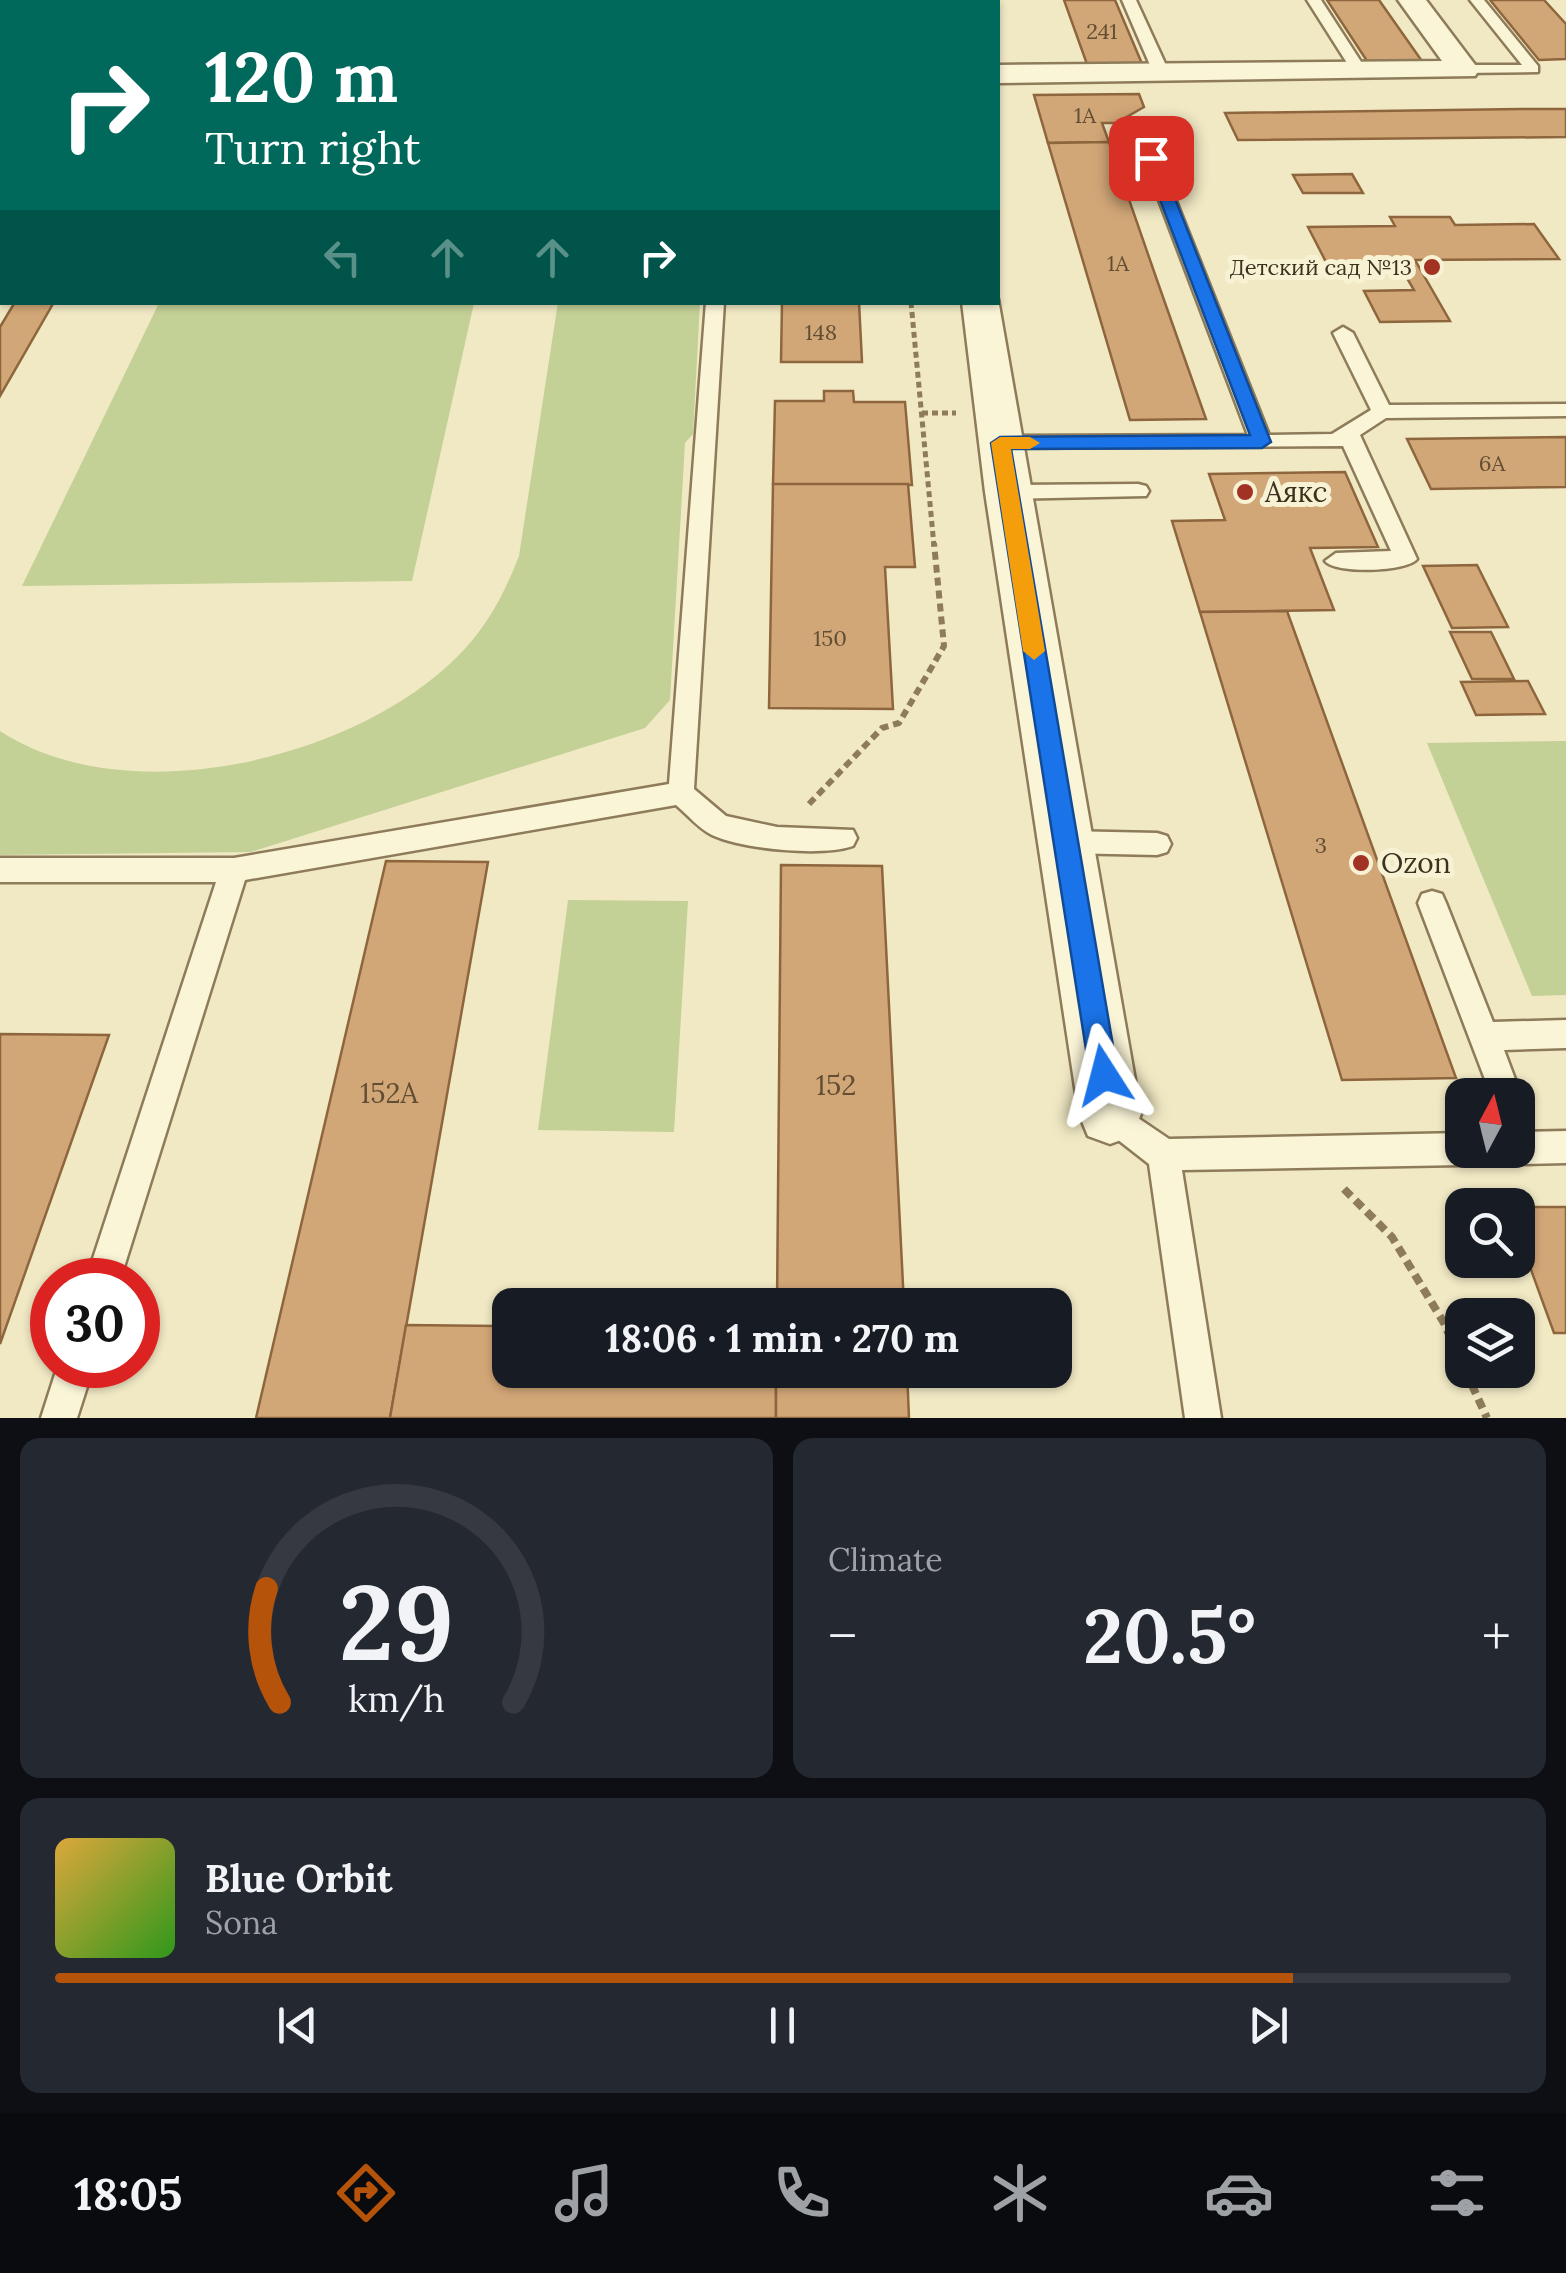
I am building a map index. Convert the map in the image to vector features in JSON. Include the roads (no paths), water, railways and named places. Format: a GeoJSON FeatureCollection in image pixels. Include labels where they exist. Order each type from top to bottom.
{"type":"FeatureCollection","features":[{"type":"Feature","properties":{"kind":"street"},"geometry":{"type":"LineString","coordinates":[[1412,0],[1464,70]]}},
{"type":"Feature","properties":{"kind":"street"},"geometry":{"type":"LineString","coordinates":[[1000,74],[1464,70]]}},
{"type":"Feature","properties":{"kind":"street"},"geometry":{"type":"LineString","coordinates":[[981,305],[1007,492],[1110,1114]]}},
{"type":"Feature","properties":{"kind":"lane"},"geometry":{"type":"LineString","coordinates":[[1129,0],[1160,72]]}},
{"type":"Feature","properties":{"kind":"lane"},"geometry":{"type":"LineString","coordinates":[[1314,0],[1359,71]]}},
{"type":"Feature","properties":{"kind":"lane"},"geometry":{"type":"LineString","coordinates":[[1464,70],[1534,69],[1477,0]]}},
{"type":"Feature","properties":{"kind":"lane"},"geometry":{"type":"LineString","coordinates":[[1151,158],[1262,442]]}},
{"type":"Feature","properties":{"kind":"lane"},"geometry":{"type":"LineString","coordinates":[[681,793],[715,305]]}},
{"type":"Feature","properties":{"kind":"lane"},"geometry":{"type":"LineString","coordinates":[[1343,333],[1382,412]]}},
{"type":"Feature","properties":{"kind":"lane"},"geometry":{"type":"LineString","coordinates":[[1000,443],[1336,441],[1382,412],[1566,410]]}},
{"type":"Feature","properties":{"kind":"lane"},"geometry":{"type":"LineString","coordinates":[[1336,560],[1406,560],[1348,433]]}},
{"type":"Feature","properties":{"kind":"lane"},"geometry":{"type":"LineString","coordinates":[[1007,492],[1138,492]]}},
{"type":"Feature","properties":{"kind":"lane"},"geometry":{"type":"LineString","coordinates":[[681,793],[719,826],[777,838],[843,838]]}},
{"type":"Feature","properties":{"kind":"lane"},"geometry":{"type":"LineString","coordinates":[[0,870],[234,870],[681,793]]}},
{"type":"Feature","properties":{"kind":"lane"},"geometry":{"type":"LineString","coordinates":[[1065,842],[1157,844]]}},
{"type":"Feature","properties":{"kind":"lane"},"geometry":{"type":"LineString","coordinates":[[110,1258],[234,870]]}},
{"type":"Feature","properties":{"kind":"lane"},"geometry":{"type":"LineString","coordinates":[[1432,903],[1499,1078]]}},
{"type":"Feature","properties":{"kind":"lane"},"geometry":{"type":"LineString","coordinates":[[1483,1036],[1566,1034]]}},
{"type":"Feature","properties":{"kind":"lane"},"geometry":{"type":"LineString","coordinates":[[1110,1114],[1164,1155],[1445,1149]]}},
{"type":"Feature","properties":{"kind":"lane"},"geometry":{"type":"LineString","coordinates":[[1535,1142],[1566,1147]]}},
{"type":"Feature","properties":{"kind":"lane"},"geometry":{"type":"LineString","coordinates":[[1164,1155],[1203,1418]]}},
{"type":"Feature","properties":{"kind":"lane"},"geometry":{"type":"LineString","coordinates":[[59,1418],[69,1388]]}},
{"type":"Feature","properties":{"kind":"place","name":"Детский сад №13"},"geometry":{"type":"Point","coordinates":[1432,267]}},
{"type":"Feature","properties":{"kind":"place","name":"Аякс"},"geometry":{"type":"Point","coordinates":[1245,492]}},
{"type":"Feature","properties":{"kind":"place","name":"Ozon"},"geometry":{"type":"Point","coordinates":[1361,863]}}]}
